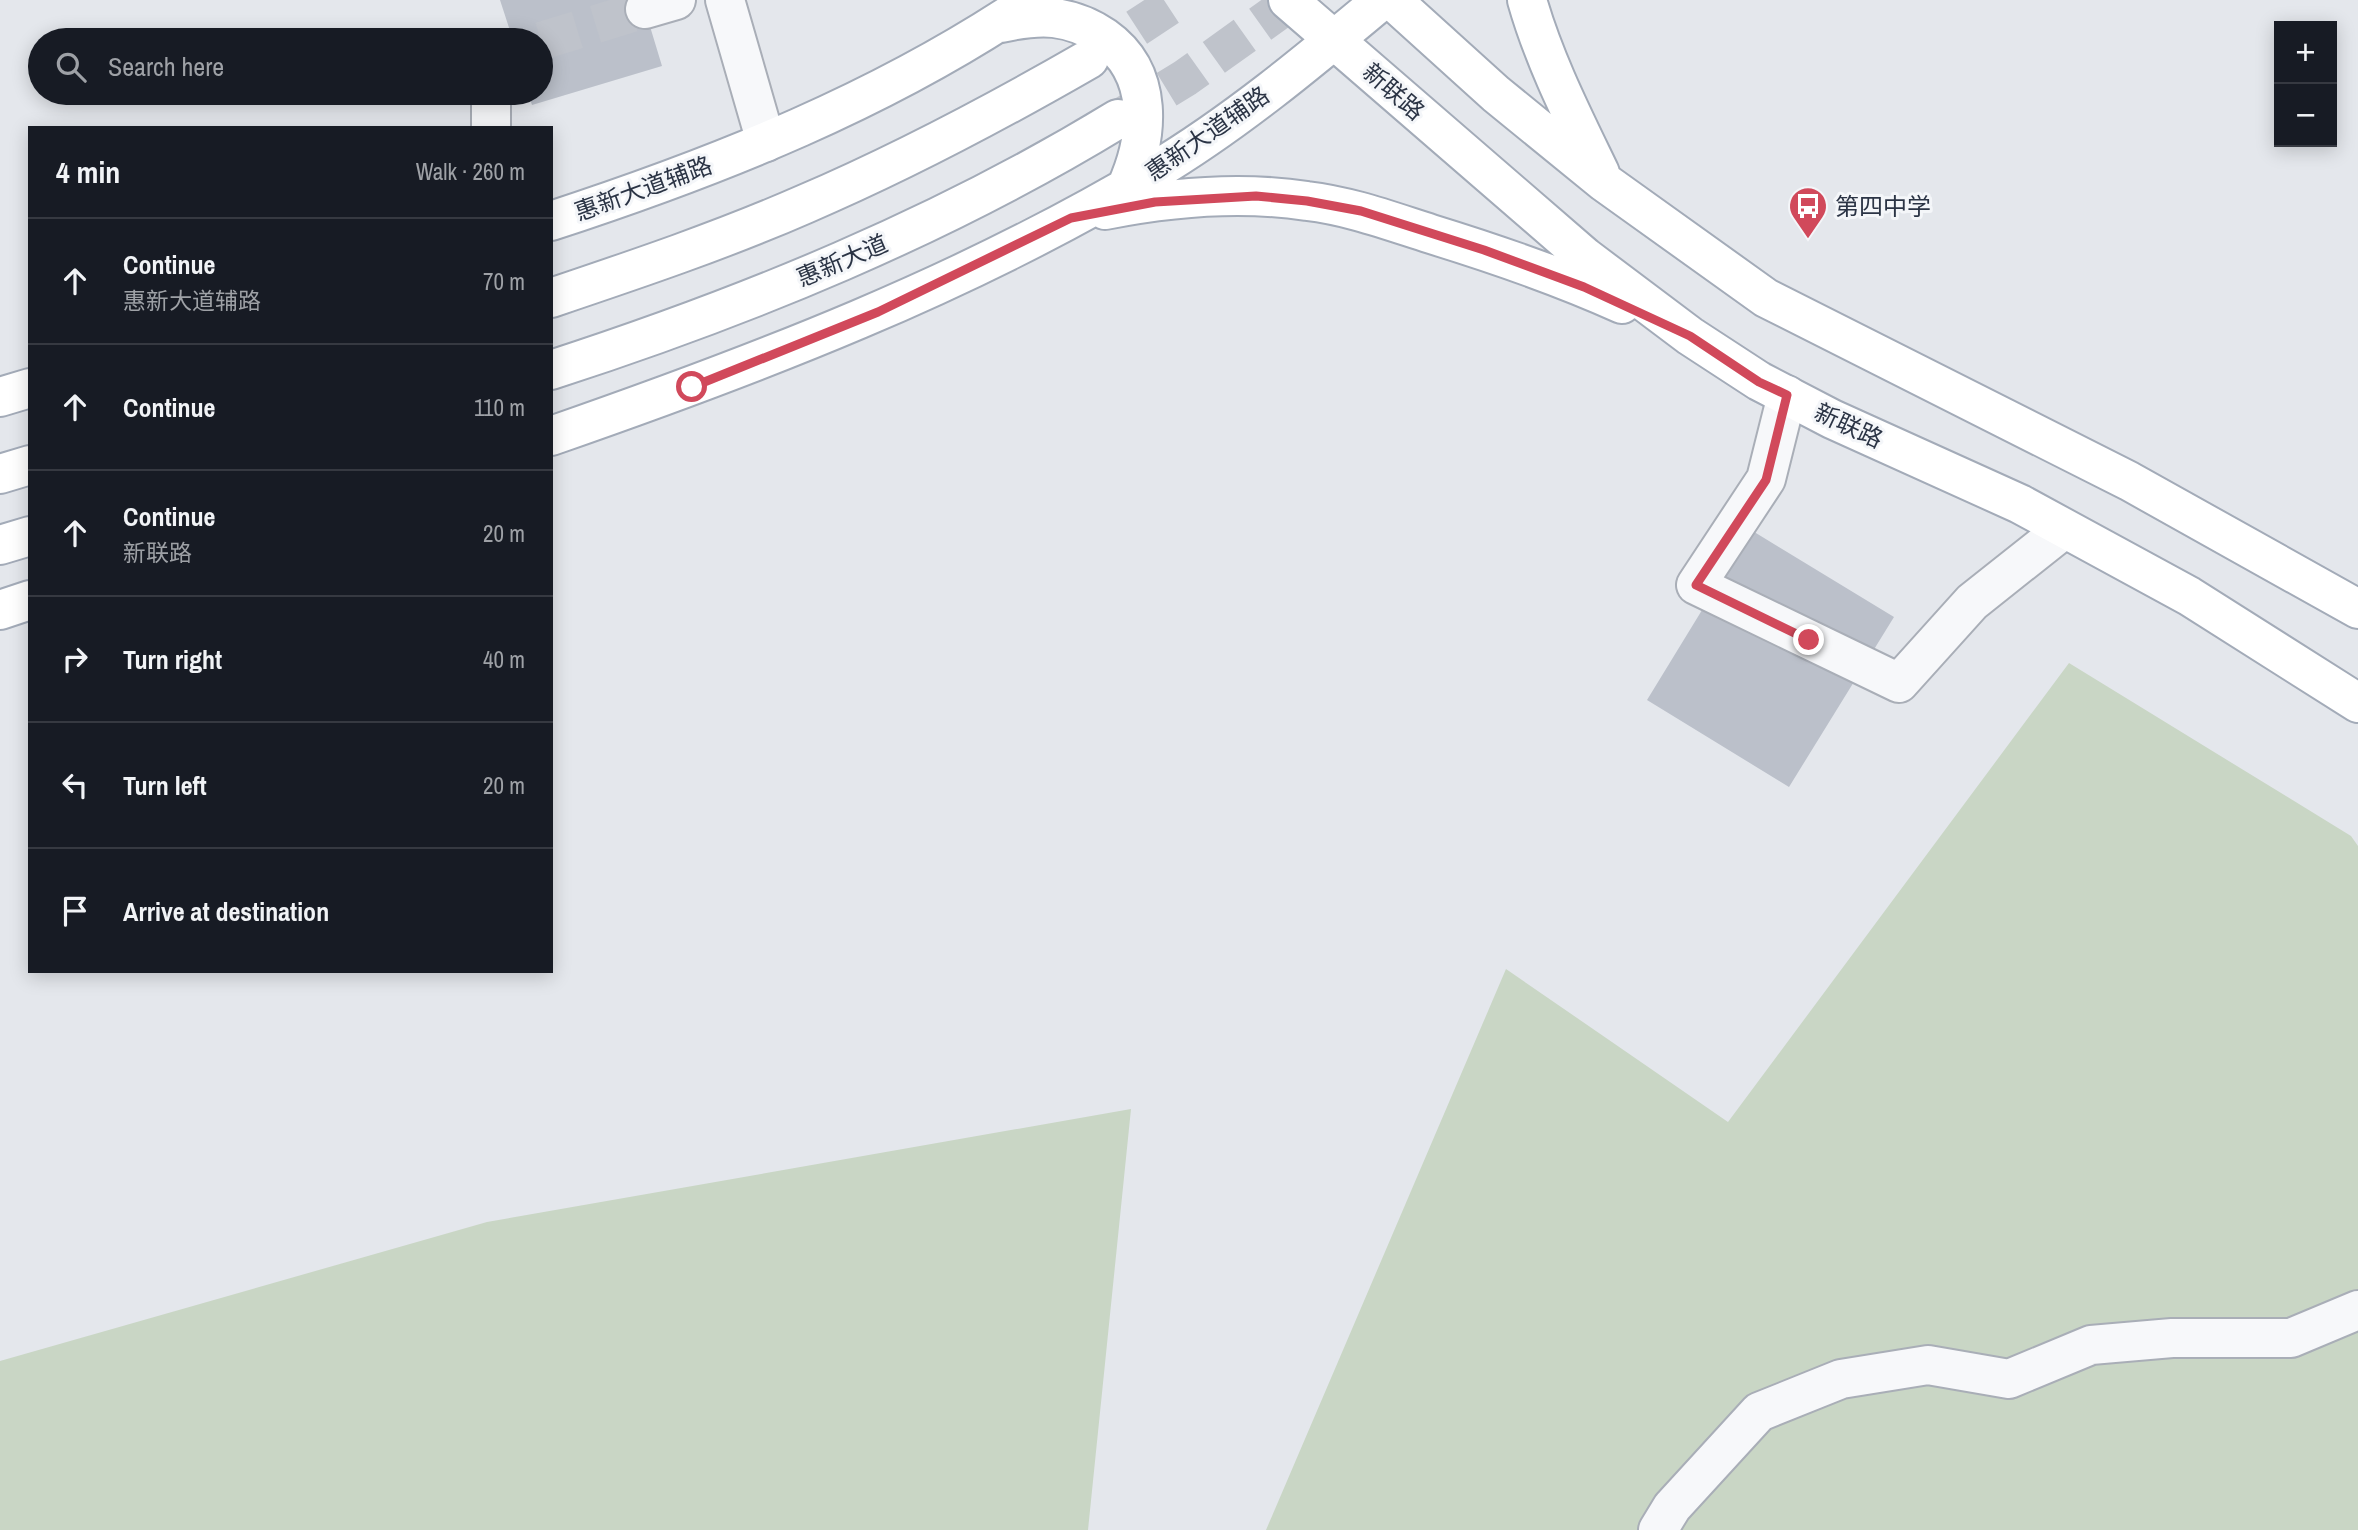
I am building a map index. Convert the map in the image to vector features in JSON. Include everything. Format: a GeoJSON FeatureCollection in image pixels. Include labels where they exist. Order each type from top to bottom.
{"type":"FeatureCollection","features":[{"type":"Feature","properties":{"kind":"main road"},"geometry":{"type":"LineString","coordinates":[[990,12],[1032,0]]}},
{"type":"Feature","properties":{"kind":"main road","name":"新联路"},"geometry":{"type":"LineString","coordinates":[[1288,0],[1585,257],[1690,336],[1759,382],[1832,419],[2020,505],[2189,596],[2358,703]]}},
{"type":"Feature","properties":{"kind":"main road","name":"惠新大道辅路"},"geometry":{"type":"LineString","coordinates":[[553,435],[723,375],[878,312],[1071,218],[1126,188],[1199,141],[1293,73],[1382,0]]}},
{"type":"Feature","properties":{"kind":"main road"},"geometry":{"type":"LineString","coordinates":[[1392,0],[1496,94],[1604,181],[1766,298],[2129,481],[2358,609]]}},
{"type":"Feature","properties":{"kind":"main road"},"geometry":{"type":"LineString","coordinates":[[1527,0],[1556,78],[1604,181]]}},
{"type":"Feature","properties":{"kind":"main road","name":"惠新大道辅路"},"geometry":{"type":"LineString","coordinates":[[553,220],[766,142],[864,99],[949,52],[990,12]]}},
{"type":"Feature","properties":{"kind":"main road"},"geometry":{"type":"LineString","coordinates":[[990,12],[1025,18],[1068,20],[1098,33],[1129,62],[1139,85],[1144,113],[1138,157],[1126,188]]}},
{"type":"Feature","properties":{"kind":"main road"},"geometry":{"type":"LineString","coordinates":[[553,297],[666,259],[803,205],[954,134],[1089,59]]}},
{"type":"Feature","properties":{"kind":"main road","name":"惠新大道"},"geometry":{"type":"LineString","coordinates":[[553,369],[693,321],[861,253],[1033,169],[1118,119]]}},
{"type":"Feature","properties":{"kind":"main road"},"geometry":{"type":"LineString","coordinates":[[1071,218],[1129,205],[1231,196],[1281,198],[1335,205],[1484,250],[1584,287],[1690,336]]}},
{"type":"Feature","properties":{"kind":"main road"},"geometry":{"type":"LineString","coordinates":[[0,397],[28,389]]}},
{"type":"Feature","properties":{"kind":"main road"},"geometry":{"type":"LineString","coordinates":[[0,474],[28,466]]}},
{"type":"Feature","properties":{"kind":"main road"},"geometry":{"type":"LineString","coordinates":[[0,545],[28,537]]}},
{"type":"Feature","properties":{"kind":"main road"},"geometry":{"type":"LineString","coordinates":[[0,610],[28,601]]}},
{"type":"Feature","properties":{"kind":"street"},"geometry":{"type":"LineString","coordinates":[[725,0],[766,142]]}},
{"type":"Feature","properties":{"kind":"street"},"geometry":{"type":"LineString","coordinates":[[491,105],[491,126]]}},
{"type":"Feature","properties":{"kind":"street"},"geometry":{"type":"LineString","coordinates":[[1787,395],[1766,480],[1696,585],[1899,683],[1972,602],[2064,529]]}},
{"type":"Feature","properties":{"kind":"street"},"geometry":{"type":"LineString","coordinates":[[1658,1530],[1672,1507],[1759,1412],[1841,1378],[1928,1365],[2009,1378],[2091,1345],[2172,1338],[2291,1338],[2358,1310]]}},
{"type":"Feature","properties":{"kind":"green space"},"geometry":{"type":"Polygon","coordinates":[[[2069,663],[2351,836],[2358,846],[2358,1530],[1266,1530],[1506,969],[1728,1122],[2069,663]]]}},
{"type":"Feature","properties":{"kind":"green space"},"geometry":{"type":"Polygon","coordinates":[[[1131,1109],[1088,1530],[0,1530],[0,1361],[487,1222],[1131,1109]]]}},
{"type":"Feature","properties":{"kind":"building"},"geometry":{"type":"Polygon","coordinates":[[[500,0],[642,0],[662,66],[553,99],[553,28],[509,28],[500,0]]]}},
{"type":"Feature","properties":{"kind":"building"},"geometry":{"type":"Polygon","coordinates":[[[1751,530],[1894,617],[1789,787],[1647,700],[1751,530]]]}},
{"type":"Feature","properties":{"kind":"tunnel"},"geometry":{"type":"LineString","coordinates":[[1089,59],[1179,0]]}},
{"type":"Feature","properties":{"kind":"tunnel"},"geometry":{"type":"LineString","coordinates":[[1118,119],[1185,78],[1294,0]]}},
{"type":"Feature","properties":{"kind":"tunnel"},"geometry":{"type":"LineString","coordinates":[[553,37],[645,9]]}},
{"type":"Feature","properties":{"kind":"place","name":"第四中学"},"geometry":{"type":"Point","coordinates":[1808,240]}},
{"type":"Feature","properties":{"kind":"route"},"geometry":{"type":"LineString","coordinates":[[692,387],[878,312],[1071,218],[1129,205],[1231,196],[1281,198],[1335,205],[1484,250],[1584,287],[1690,336],[1759,382],[1787,395],[1766,480],[1696,585],[1809,640]]}}]}
